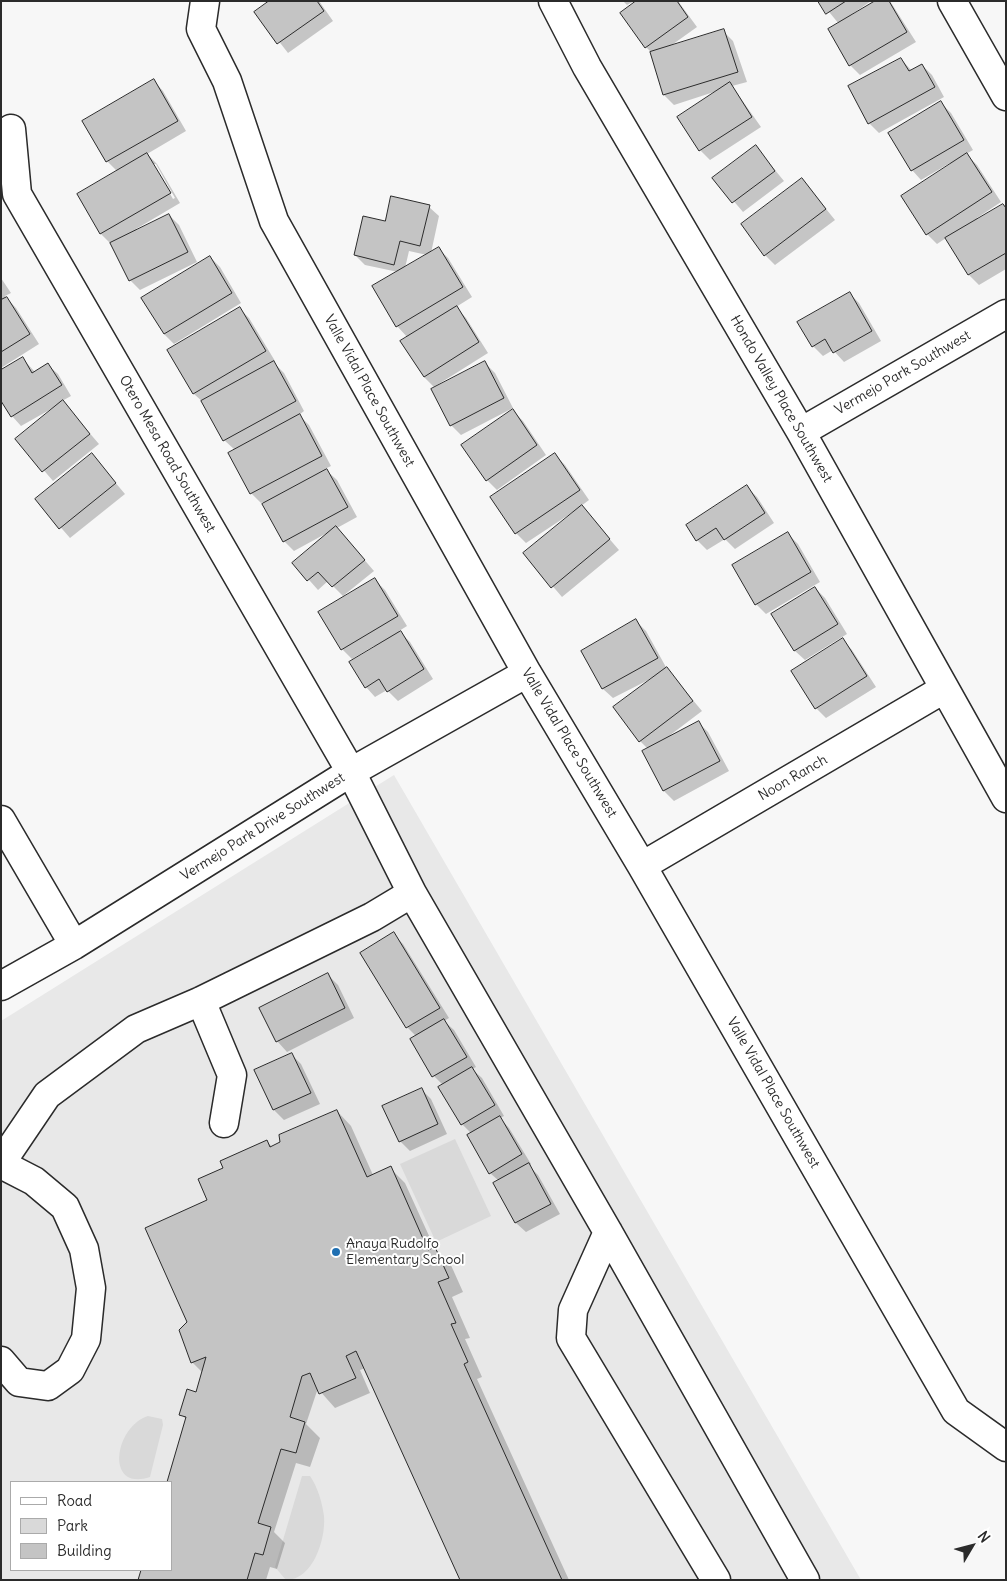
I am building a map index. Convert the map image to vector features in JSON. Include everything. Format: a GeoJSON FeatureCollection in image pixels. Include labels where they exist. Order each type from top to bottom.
{"type":"FeatureCollection","features":[{"type":"Feature","properties":{"kind":"street","name":"Valle Vidal Place Southwest"},"geometry":{"type":"LineString","coordinates":[[205,1],[202,29],[227,81],[274,221],[527,673],[642,866],[956,1411],[1006,1447]]}},
{"type":"Feature","properties":{"kind":"street","name":"Hondo Valley Place Southwest"},"geometry":{"type":"LineString","coordinates":[[553,1],[592,75],[801,432],[1006,798]]}},
{"type":"Feature","properties":{"kind":"street"},"geometry":{"type":"LineString","coordinates":[[952,1],[1006,96]]}},
{"type":"Feature","properties":{"kind":"street","name":"Otero Mesa Road Southwest"},"geometry":{"type":"LineString","coordinates":[[11,129],[17,194],[351,772],[412,893],[608,1232],[805,1580]]}},
{"type":"Feature","properties":{"kind":"street","name":"Vermejo Park Southwest"},"geometry":{"type":"LineString","coordinates":[[801,432],[1006,314]]}},
{"type":"Feature","properties":{"kind":"street","name":"Vermejo Park Drive Southwest"},"geometry":{"type":"LineString","coordinates":[[1,986],[74,946],[351,772],[527,673]]}},
{"type":"Feature","properties":{"kind":"street","name":"Noon Ranch"},"geometry":{"type":"LineString","coordinates":[[642,866],[944,689]]}},
{"type":"Feature","properties":{"kind":"street"},"geometry":{"type":"LineString","coordinates":[[1,820],[74,946]]}},
{"type":"Feature","properties":{"kind":"street"},"geometry":{"type":"LineString","coordinates":[[1,1361],[19,1382],[48,1386],[70,1370],[86,1339],[91,1288],[84,1249],[65,1207],[34,1181],[1,1164],[47,1095],[136,1029],[201,1001],[372,917],[412,893]]}},
{"type":"Feature","properties":{"kind":"street"},"geometry":{"type":"LineString","coordinates":[[201,1001],[232,1075],[224,1123]]}},
{"type":"Feature","properties":{"kind":"street"},"geometry":{"type":"LineString","coordinates":[[608,1232],[573,1310],[571,1338],[716,1580]]}},
{"type":"Feature","properties":{"kind":"shaded area","name":"Anaya Rudolfo Elementary School"},"geometry":{"type":"Polygon","coordinates":[[[394,775],[861,1580],[1,1580],[1,1021],[394,775]]]}},
{"type":"Feature","properties":{"kind":"green space"},"geometry":{"type":"Polygon","coordinates":[[[455,1139],[491,1216],[436,1242],[400,1164],[455,1139]]]}},
{"type":"Feature","properties":{"kind":"green space"},"geometry":{"type":"Polygon","coordinates":[[[148,1416],[162,1419],[163,1425],[150,1477],[136,1479],[126,1475],[121,1467],[119,1456],[128,1432],[136,1422],[148,1416]]]}},
{"type":"Feature","properties":{"kind":"green space"},"geometry":{"type":"Polygon","coordinates":[[[302,1476],[310,1476],[319,1495],[324,1516],[323,1536],[316,1557],[310,1566],[304,1573],[286,1580],[275,1567],[302,1476]]]}},
{"type":"Feature","properties":{"kind":"building"},"geometry":{"type":"Polygon","coordinates":[[[269,1],[317,1],[324,11],[277,44],[254,12],[269,1]]]}},
{"type":"Feature","properties":{"kind":"building"},"geometry":{"type":"Polygon","coordinates":[[[636,1],[677,1],[688,17],[645,48],[620,13],[636,1]]]}},
{"type":"Feature","properties":{"kind":"building"},"geometry":{"type":"Polygon","coordinates":[[[818,1],[846,1],[826,14],[818,1]]]}},
{"type":"Feature","properties":{"kind":"building"},"geometry":{"type":"Polygon","coordinates":[[[875,1],[889,1],[907,32],[849,66],[828,29],[875,1]]]}},
{"type":"Feature","properties":{"kind":"building"},"geometry":{"type":"Polygon","coordinates":[[[724,29],[738,72],[663,95],[650,52],[724,29]]]}},
{"type":"Feature","properties":{"kind":"building"},"geometry":{"type":"Polygon","coordinates":[[[901,58],[909,71],[922,64],[935,87],[868,124],[848,86],[901,58]]]}},
{"type":"Feature","properties":{"kind":"building"},"geometry":{"type":"Polygon","coordinates":[[[154,79],[178,121],[106,162],[82,121],[154,79]]]}},
{"type":"Feature","properties":{"kind":"building"},"geometry":{"type":"Polygon","coordinates":[[[730,82],[752,117],[699,151],[677,117],[730,82]]]}},
{"type":"Feature","properties":{"kind":"building"},"geometry":{"type":"Polygon","coordinates":[[[941,101],[964,140],[911,171],[888,133],[941,101]]]}},
{"type":"Feature","properties":{"kind":"building"},"geometry":{"type":"Polygon","coordinates":[[[756,145],[775,171],[732,203],[712,178],[756,145]]]}},
{"type":"Feature","properties":{"kind":"building"},"geometry":{"type":"Polygon","coordinates":[[[147,153],[171,193],[100,234],[77,194],[147,153]]]}},
{"type":"Feature","properties":{"kind":"building"},"geometry":{"type":"Polygon","coordinates":[[[967,153],[992,192],[926,235],[901,196],[967,153]]]}},
{"type":"Feature","properties":{"kind":"building"},"geometry":{"type":"Polygon","coordinates":[[[802,178],[826,209],[764,256],[741,224],[802,178]]]}},
{"type":"Feature","properties":{"kind":"building"},"geometry":{"type":"Polygon","coordinates":[[[391,196],[430,205],[420,246],[400,241],[394,265],[354,255],[363,216],[385,221],[391,196]]]}},
{"type":"Feature","properties":{"kind":"building"},"geometry":{"type":"Polygon","coordinates":[[[1003,204],[1006,208],[1006,253],[968,275],[945,238],[1003,204]]]}},
{"type":"Feature","properties":{"kind":"building"},"geometry":{"type":"Polygon","coordinates":[[[169,214],[188,252],[129,281],[110,243],[169,214]]]}},
{"type":"Feature","properties":{"kind":"building"},"geometry":{"type":"Polygon","coordinates":[[[439,247],[463,287],[396,327],[372,286],[439,247]]]}},
{"type":"Feature","properties":{"kind":"building"},"geometry":{"type":"Polygon","coordinates":[[[210,256],[232,293],[164,334],[141,298],[210,256]]]}},
{"type":"Feature","properties":{"kind":"building"},"geometry":{"type":"Polygon","coordinates":[[[850,292],[872,331],[833,353],[825,339],[812,347],[797,322],[850,292]]]}},
{"type":"Feature","properties":{"kind":"building"},"geometry":{"type":"Polygon","coordinates":[[[7,297],[30,334],[1,352],[1,300],[7,297]]]}},
{"type":"Feature","properties":{"kind":"building"},"geometry":{"type":"Polygon","coordinates":[[[457,306],[479,342],[424,377],[400,341],[457,306]]]}},
{"type":"Feature","properties":{"kind":"building"},"geometry":{"type":"Polygon","coordinates":[[[240,307],[266,351],[193,394],[167,350],[240,307]]]}},
{"type":"Feature","properties":{"kind":"building"},"geometry":{"type":"Polygon","coordinates":[[[23,357],[32,373],[48,363],[62,385],[11,417],[1,401],[1,370],[23,357]]]}},
{"type":"Feature","properties":{"kind":"building"},"geometry":{"type":"Polygon","coordinates":[[[274,361],[296,401],[223,441],[201,401],[274,361]]]}},
{"type":"Feature","properties":{"kind":"building"},"geometry":{"type":"Polygon","coordinates":[[[485,361],[504,398],[450,426],[431,389],[485,361]]]}},
{"type":"Feature","properties":{"kind":"building"},"geometry":{"type":"Polygon","coordinates":[[[63,400],[90,434],[42,472],[15,439],[63,400]]]}},
{"type":"Feature","properties":{"kind":"building"},"geometry":{"type":"Polygon","coordinates":[[[513,409],[537,445],[486,481],[461,445],[513,409]]]}},
{"type":"Feature","properties":{"kind":"building"},"geometry":{"type":"Polygon","coordinates":[[[300,414],[322,456],[250,494],[228,453],[300,414]]]}},
{"type":"Feature","properties":{"kind":"building"},"geometry":{"type":"Polygon","coordinates":[[[92,453],[116,483],[59,529],[35,499],[92,453]]]}},
{"type":"Feature","properties":{"kind":"building"},"geometry":{"type":"Polygon","coordinates":[[[555,453],[580,490],[515,534],[490,497],[555,453]]]}},
{"type":"Feature","properties":{"kind":"building"},"geometry":{"type":"Polygon","coordinates":[[[327,469],[348,507],[283,542],[262,504],[327,469]]]}},
{"type":"Feature","properties":{"kind":"building"},"geometry":{"type":"Polygon","coordinates":[[[747,485],[765,513],[724,540],[716,528],[696,541],[686,525],[747,485]]]}},
{"type":"Feature","properties":{"kind":"building"},"geometry":{"type":"Polygon","coordinates":[[[582,505],[610,539],[551,588],[523,553],[582,505]]]}},
{"type":"Feature","properties":{"kind":"building"},"geometry":{"type":"Polygon","coordinates":[[[336,526],[365,560],[332,587],[318,572],[307,581],[292,563],[336,526]]]}},
{"type":"Feature","properties":{"kind":"building"},"geometry":{"type":"Polygon","coordinates":[[[788,532],[811,572],[755,605],[732,565],[788,532]]]}},
{"type":"Feature","properties":{"kind":"building"},"geometry":{"type":"Polygon","coordinates":[[[375,578],[398,616],[341,650],[318,612],[375,578]]]}},
{"type":"Feature","properties":{"kind":"building"},"geometry":{"type":"Polygon","coordinates":[[[815,587],[838,624],[794,651],[771,614],[815,587]]]}},
{"type":"Feature","properties":{"kind":"building"},"geometry":{"type":"Polygon","coordinates":[[[636,619],[658,658],[602,689],[581,651],[636,619]]]}},
{"type":"Feature","properties":{"kind":"building"},"geometry":{"type":"Polygon","coordinates":[[[401,631],[424,669],[387,692],[379,679],[365,688],[349,662],[401,631]]]}},
{"type":"Feature","properties":{"kind":"building"},"geometry":{"type":"Polygon","coordinates":[[[843,638],[867,676],[815,709],[791,671],[843,638]]]}},
{"type":"Feature","properties":{"kind":"building"},"geometry":{"type":"Polygon","coordinates":[[[667,667],[693,701],[639,742],[613,707],[667,667]]]}},
{"type":"Feature","properties":{"kind":"building"},"geometry":{"type":"Polygon","coordinates":[[[699,721],[720,761],[663,791],[642,751],[699,721]]]}},
{"type":"Feature","properties":{"kind":"building"},"geometry":{"type":"Polygon","coordinates":[[[394,932],[440,1008],[406,1028],[360,953],[394,932]]]}},
{"type":"Feature","properties":{"kind":"building"},"geometry":{"type":"Polygon","coordinates":[[[328,973],[345,1008],[276,1042],[259,1008],[328,973]]]}},
{"type":"Feature","properties":{"kind":"building"},"geometry":{"type":"Polygon","coordinates":[[[444,1019],[467,1057],[432,1077],[410,1039],[444,1019]]]}},
{"type":"Feature","properties":{"kind":"building"},"geometry":{"type":"Polygon","coordinates":[[[292,1053],[311,1093],[273,1110],[254,1070],[292,1053]]]}},
{"type":"Feature","properties":{"kind":"building"},"geometry":{"type":"Polygon","coordinates":[[[472,1067],[495,1105],[461,1125],[438,1087],[472,1067]]]}},
{"type":"Feature","properties":{"kind":"building"},"geometry":{"type":"Polygon","coordinates":[[[422,1088],[438,1124],[399,1142],[382,1106],[422,1088]]]}},
{"type":"Feature","properties":{"kind":"building"},"geometry":{"type":"Polygon","coordinates":[[[337,1110],[367,1177],[391,1166],[428,1250],[435,1247],[449,1278],[438,1282],[456,1323],[451,1324],[468,1362],[464,1364],[562,1580],[460,1580],[356,1351],[346,1356],[356,1378],[319,1394],[310,1373],[302,1376],[290,1417],[305,1422],[296,1453],[281,1449],[258,1523],[271,1527],[263,1555],[255,1553],[247,1580],[138,1580],[141,1571],[172,1571],[172,1481],[167,1481],[186,1417],[179,1415],[187,1389],[196,1392],[206,1357],[191,1363],[179,1330],[187,1322],[145,1228],[207,1200],[198,1179],[223,1168],[220,1161],[267,1140],[270,1147],[280,1142],[279,1135],[337,1110]]]}},
{"type":"Feature","properties":{"kind":"building"},"geometry":{"type":"Polygon","coordinates":[[[500,1116],[522,1154],[489,1174],[467,1135],[500,1116]]]}},
{"type":"Feature","properties":{"kind":"building"},"geometry":{"type":"Polygon","coordinates":[[[529,1163],[551,1204],[515,1223],[493,1183],[529,1163]]]}},
{"type":"Feature","properties":{"kind":"place","name":"Anaya Rudolfo Elementary School"},"geometry":{"type":"Point","coordinates":[336,1252]}}]}
